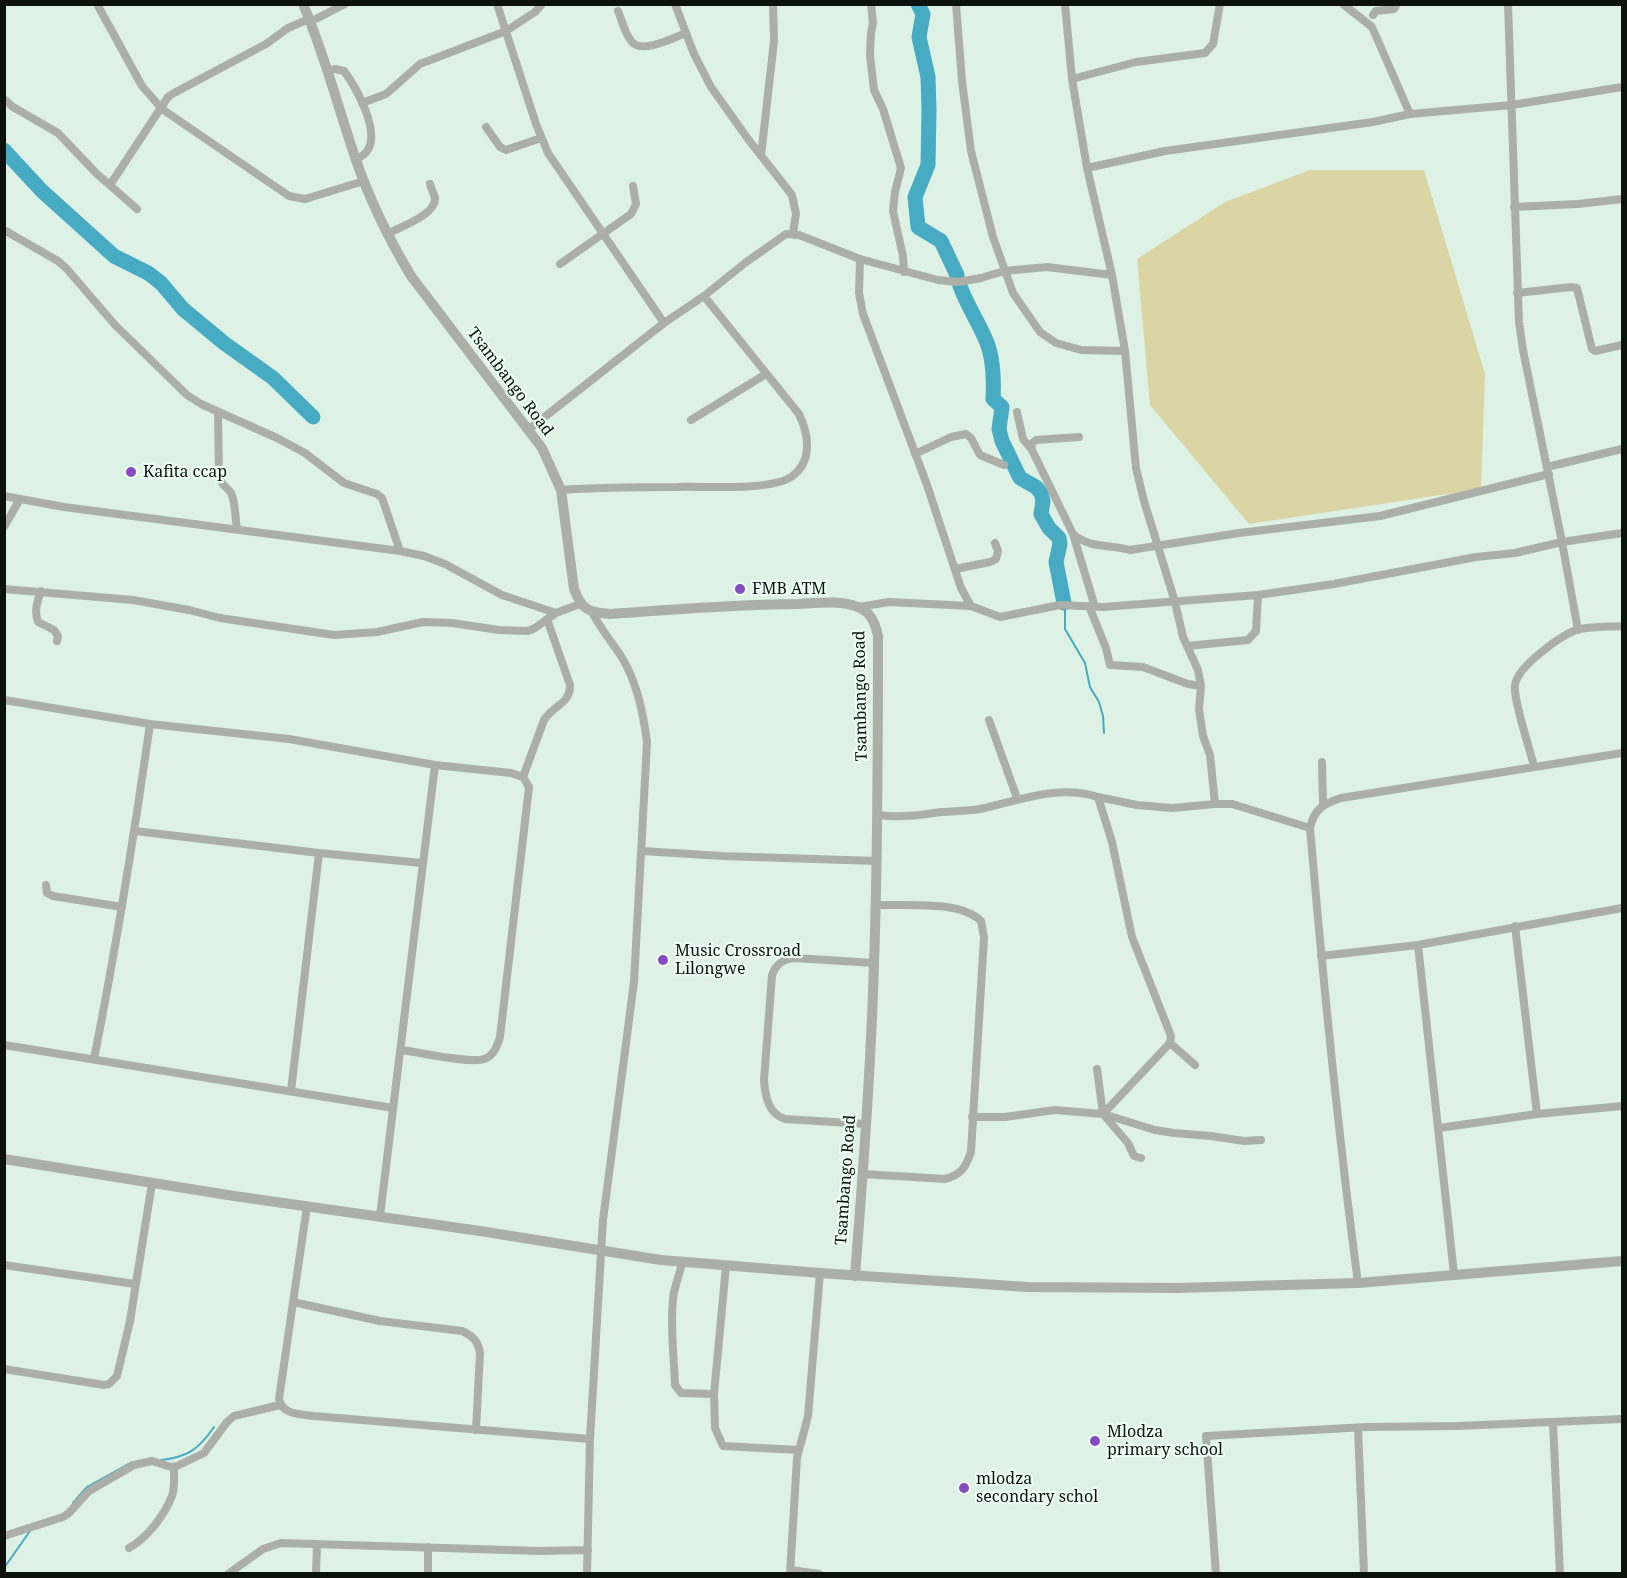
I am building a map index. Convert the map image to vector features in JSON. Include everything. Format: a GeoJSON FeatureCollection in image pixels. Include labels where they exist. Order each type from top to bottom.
{"type":"FeatureCollection","features":[{"type":"Feature","properties":{"kind":"street"},"geometry":{"type":"LineString","coordinates":[[97,4],[142,86],[162,109],[289,196],[305,199],[364,181]]}},
{"type":"Feature","properties":{"kind":"street","name":"Tsambango Road"},"geometry":{"type":"LineString","coordinates":[[303,4],[328,71],[356,160],[387,234],[411,276],[542,448],[561,490],[574,590],[580,604]]}},
{"type":"Feature","properties":{"kind":"street"},"geometry":{"type":"LineString","coordinates":[[110,185],[174,93],[266,44],[288,28],[310,21],[345,4]]}},
{"type":"Feature","properties":{"kind":"street"},"geometry":{"type":"LineString","coordinates":[[497,4],[541,138],[556,167],[664,323]]}},
{"type":"Feature","properties":{"kind":"street"},"geometry":{"type":"LineString","coordinates":[[362,103],[386,94],[424,62],[506,31],[535,12],[542,4]]}},
{"type":"Feature","properties":{"kind":"street"},"geometry":{"type":"LineString","coordinates":[[675,4],[700,69],[711,87],[792,195],[796,214],[793,234]]}},
{"type":"Feature","properties":{"kind":"street"},"geometry":{"type":"LineString","coordinates":[[761,156],[774,41],[773,4]]}},
{"type":"Feature","properties":{"kind":"street"},"geometry":{"type":"LineString","coordinates":[[871,4],[873,22],[870,55],[873,90],[883,109],[901,168],[893,211],[903,256],[904,272]]}},
{"type":"Feature","properties":{"kind":"street"},"geometry":{"type":"LineString","coordinates":[[956,4],[962,81],[971,151],[993,237],[1013,293],[1040,332],[1046,337],[1066,347],[1081,350],[1125,351]]}},
{"type":"Feature","properties":{"kind":"street"},"geometry":{"type":"LineString","coordinates":[[1065,4],[1072,79],[1125,351],[1136,468],[1183,637],[1198,670],[1201,686],[1199,709],[1203,736],[1210,755],[1215,804]]}},
{"type":"Feature","properties":{"kind":"street"},"geometry":{"type":"LineString","coordinates":[[1072,79],[1136,62],[1205,53],[1213,44],[1220,4]]}},
{"type":"Feature","properties":{"kind":"street"},"geometry":{"type":"LineString","coordinates":[[1343,4],[1372,27]]}},
{"type":"Feature","properties":{"kind":"street"},"geometry":{"type":"LineString","coordinates":[[1369,4],[1372,27],[1410,114]]}},
{"type":"Feature","properties":{"kind":"street"},"geometry":{"type":"LineString","coordinates":[[1372,15],[1376,11],[1394,9],[1397,4]]}},
{"type":"Feature","properties":{"kind":"street"},"geometry":{"type":"LineString","coordinates":[[1508,4],[1517,293],[1523,350],[1578,630]]}},
{"type":"Feature","properties":{"kind":"street"},"geometry":{"type":"LineString","coordinates":[[618,11],[632,42],[640,47],[686,33]]}},
{"type":"Feature","properties":{"kind":"street"},"geometry":{"type":"LineString","coordinates":[[328,71],[335,69],[344,71],[362,103],[371,129],[371,140],[367,152],[356,160]]}},
{"type":"Feature","properties":{"kind":"street"},"geometry":{"type":"LineString","coordinates":[[1088,168],[1165,151],[1373,122],[1410,114],[1512,105],[1623,87]]}},
{"type":"Feature","properties":{"kind":"street"},"geometry":{"type":"LineString","coordinates":[[4,99],[58,133],[137,209]]}},
{"type":"Feature","properties":{"kind":"street"},"geometry":{"type":"LineString","coordinates":[[486,128],[500,147],[506,150],[541,138]]}},
{"type":"Feature","properties":{"kind":"street"},"geometry":{"type":"LineString","coordinates":[[387,234],[427,213],[433,207],[435,198],[430,184]]}},
{"type":"Feature","properties":{"kind":"street"},"geometry":{"type":"LineString","coordinates":[[560,264],[634,210],[636,199],[633,186]]}},
{"type":"Feature","properties":{"kind":"street"},"geometry":{"type":"LineString","coordinates":[[1514,207],[1623,199]]}},
{"type":"Feature","properties":{"kind":"street"},"geometry":{"type":"LineString","coordinates":[[4,230],[58,261],[115,324],[187,395],[305,453],[344,483],[382,498],[400,550]]}},
{"type":"Feature","properties":{"kind":"street"},"geometry":{"type":"LineString","coordinates":[[528,430],[664,323],[705,296],[780,237],[793,234],[860,259],[938,280],[958,282],[1004,271],[1047,267],[1112,275]]}},
{"type":"Feature","properties":{"kind":"street"},"geometry":{"type":"LineString","coordinates":[[860,259],[859,293],[863,314],[915,454],[961,588],[971,606]]}},
{"type":"Feature","properties":{"kind":"street"},"geometry":{"type":"LineString","coordinates":[[1517,293],[1577,288],[1592,349],[1595,351],[1623,345]]}},
{"type":"Feature","properties":{"kind":"street"},"geometry":{"type":"LineString","coordinates":[[561,490],[748,486],[784,481],[799,470],[807,452],[807,434],[799,414],[705,296]]}},
{"type":"Feature","properties":{"kind":"street"},"geometry":{"type":"LineString","coordinates":[[691,420],[766,374]]}},
{"type":"Feature","properties":{"kind":"street"},"geometry":{"type":"LineString","coordinates":[[218,412],[219,477],[220,482],[229,490],[232,497],[237,529]]}},
{"type":"Feature","properties":{"kind":"street"},"geometry":{"type":"LineString","coordinates":[[1017,412],[1023,439],[1032,450],[1073,534],[1110,665],[1143,667],[1188,684],[1201,686]]}},
{"type":"Feature","properties":{"kind":"street"},"geometry":{"type":"LineString","coordinates":[[915,454],[951,437],[966,434],[971,438],[980,455],[1004,465]]}},
{"type":"Feature","properties":{"kind":"street"},"geometry":{"type":"LineString","coordinates":[[1032,450],[1031,444],[1036,440],[1078,437]]}},
{"type":"Feature","properties":{"kind":"street"},"geometry":{"type":"LineString","coordinates":[[1073,534],[1085,543],[1121,546],[1130,550],[1239,533],[1380,516],[1623,449]]}},
{"type":"Feature","properties":{"kind":"street"},"geometry":{"type":"LineString","coordinates":[[4,496],[64,507],[400,550],[445,564],[502,595],[556,613]]}},
{"type":"Feature","properties":{"kind":"street"},"geometry":{"type":"LineString","coordinates":[[4,527],[20,499]]}},
{"type":"Feature","properties":{"kind":"street"},"geometry":{"type":"LineString","coordinates":[[859,607],[889,602],[971,606],[1000,617],[1060,605],[1092,606],[1175,602],[1258,595],[1334,584],[1476,557],[1515,553],[1562,542],[1623,532]]}},
{"type":"Feature","properties":{"kind":"street"},"geometry":{"type":"LineString","coordinates":[[955,569],[990,562],[996,558],[998,551],[995,543]]}},
{"type":"Feature","properties":{"kind":"street"},"geometry":{"type":"LineString","coordinates":[[4,589],[133,600],[220,618],[334,635],[377,632],[423,622],[452,622],[499,630],[528,631],[556,613],[580,604],[592,612],[598,625],[627,667],[642,709],[647,742],[634,982],[603,1220],[590,1439],[587,1574]]}},
{"type":"Feature","properties":{"kind":"street"},"geometry":{"type":"LineString","coordinates":[[41,591],[37,603],[38,622],[54,630],[58,636],[57,641]]}},
{"type":"Feature","properties":{"kind":"street"},"geometry":{"type":"LineString","coordinates":[[1187,646],[1248,640],[1256,631],[1258,595]]}},
{"type":"Feature","properties":{"kind":"street","name":"Tsambango Road"},"geometry":{"type":"LineString","coordinates":[[592,612],[610,614],[768,604],[839,604],[859,607],[871,616],[878,636],[877,861],[866,1124],[855,1276]]}},
{"type":"Feature","properties":{"kind":"street"},"geometry":{"type":"LineString","coordinates":[[523,777],[544,720],[571,693],[547,619]]}},
{"type":"Feature","properties":{"kind":"street"},"geometry":{"type":"LineString","coordinates":[[1534,766],[1515,692],[1517,678],[1532,660],[1566,635],[1578,630],[1623,626]]}},
{"type":"Feature","properties":{"kind":"street"},"geometry":{"type":"LineString","coordinates":[[4,700],[150,724],[289,739],[435,765],[511,773],[523,777],[529,787],[500,1037],[495,1051],[485,1059],[471,1060],[401,1050]]}},
{"type":"Feature","properties":{"kind":"street"},"geometry":{"type":"LineString","coordinates":[[989,720],[1017,798]]}},
{"type":"Feature","properties":{"kind":"street"},"geometry":{"type":"LineString","coordinates":[[94,1059],[135,831],[150,724]]}},
{"type":"Feature","properties":{"kind":"street"},"geometry":{"type":"LineString","coordinates":[[1358,1283],[1337,1118],[1310,828],[1312,819],[1323,804],[1341,798],[1623,753]]}},
{"type":"Feature","properties":{"kind":"street"},"geometry":{"type":"LineString","coordinates":[[1323,762],[1323,804]]}},
{"type":"Feature","properties":{"kind":"street"},"geometry":{"type":"LineString","coordinates":[[380,1216],[435,765]]}},
{"type":"Feature","properties":{"kind":"street"},"geometry":{"type":"LineString","coordinates":[[878,815],[900,817],[969,810],[1017,798],[1074,791],[1137,806],[1172,808],[1232,804],[1310,828]]}},
{"type":"Feature","properties":{"kind":"street"},"geometry":{"type":"LineString","coordinates":[[1098,797],[1112,842],[1132,937],[1171,1036],[1170,1043],[1103,1114]]}},
{"type":"Feature","properties":{"kind":"street"},"geometry":{"type":"LineString","coordinates":[[135,831],[422,863]]}},
{"type":"Feature","properties":{"kind":"street"},"geometry":{"type":"LineString","coordinates":[[642,851],[877,861]]}},
{"type":"Feature","properties":{"kind":"street"},"geometry":{"type":"LineString","coordinates":[[291,1091],[319,853]]}},
{"type":"Feature","properties":{"kind":"street"},"geometry":{"type":"LineString","coordinates":[[46,885],[47,893],[53,896],[122,907]]}},
{"type":"Feature","properties":{"kind":"street"},"geometry":{"type":"LineString","coordinates":[[863,1174],[945,1179],[955,1177],[968,1163],[971,1152],[984,937],[981,921],[969,912],[955,909],[875,905]]}},
{"type":"Feature","properties":{"kind":"street"},"geometry":{"type":"LineString","coordinates":[[1321,956],[1418,945],[1623,908]]}},
{"type":"Feature","properties":{"kind":"street"},"geometry":{"type":"LineString","coordinates":[[1515,926],[1537,1114]]}},
{"type":"Feature","properties":{"kind":"street"},"geometry":{"type":"LineString","coordinates":[[1418,945],[1454,1274]]}},
{"type":"Feature","properties":{"kind":"street"},"geometry":{"type":"LineString","coordinates":[[866,1124],[778,1117],[772,1112],[765,1092],[764,1080],[772,975],[775,967],[788,958],[795,957],[874,963]]}},
{"type":"Feature","properties":{"kind":"street"},"geometry":{"type":"LineString","coordinates":[[1170,1043],[1195,1065]]}},
{"type":"Feature","properties":{"kind":"street"},"geometry":{"type":"LineString","coordinates":[[4,1045],[393,1108]]}},
{"type":"Feature","properties":{"kind":"street"},"geometry":{"type":"LineString","coordinates":[[1096,1069],[1103,1114],[1128,1143],[1134,1156],[1141,1158]]}},
{"type":"Feature","properties":{"kind":"street"},"geometry":{"type":"LineString","coordinates":[[1439,1128],[1537,1114],[1623,1106]]}},
{"type":"Feature","properties":{"kind":"street"},"geometry":{"type":"LineString","coordinates":[[972,1117],[1005,1116],[1041,1111],[1103,1114],[1155,1130],[1244,1141],[1261,1140]]}},
{"type":"Feature","properties":{"kind":"street"},"geometry":{"type":"LineString","coordinates":[[4,1159],[682,1262],[1027,1287],[1358,1283],[1623,1261]]}},
{"type":"Feature","properties":{"kind":"street"},"geometry":{"type":"LineString","coordinates":[[4,1369],[104,1385],[109,1384],[117,1376],[130,1321],[152,1183]]}},
{"type":"Feature","properties":{"kind":"street"},"geometry":{"type":"LineString","coordinates":[[280,1405],[292,1302],[307,1206]]}},
{"type":"Feature","properties":{"kind":"street"},"geometry":{"type":"LineString","coordinates":[[682,1262],[674,1288],[672,1310],[675,1385],[681,1393],[714,1394]]}},
{"type":"Feature","properties":{"kind":"street"},"geometry":{"type":"LineString","coordinates":[[4,1265],[135,1284]]}},
{"type":"Feature","properties":{"kind":"street"},"geometry":{"type":"LineString","coordinates":[[726,1266],[714,1394],[715,1428],[723,1446],[800,1450]]}},
{"type":"Feature","properties":{"kind":"street"},"geometry":{"type":"LineString","coordinates":[[819,1574],[790,1572],[797,1458],[808,1416],[820,1273]]}},
{"type":"Feature","properties":{"kind":"street"},"geometry":{"type":"LineString","coordinates":[[292,1302],[380,1321],[462,1331],[472,1335],[478,1343],[480,1353],[476,1430]]}},
{"type":"Feature","properties":{"kind":"street"},"geometry":{"type":"LineString","coordinates":[[4,1536],[63,1517],[89,1491],[134,1465],[152,1461],[174,1467],[204,1454],[234,1416],[280,1405],[293,1413],[314,1416],[590,1439]]}},
{"type":"Feature","properties":{"kind":"street"},"geometry":{"type":"LineString","coordinates":[[1216,1574],[1206,1436],[1358,1428],[1623,1419]]}},
{"type":"Feature","properties":{"kind":"street"},"geometry":{"type":"LineString","coordinates":[[1553,1423],[1560,1574]]}},
{"type":"Feature","properties":{"kind":"street"},"geometry":{"type":"LineString","coordinates":[[1358,1428],[1364,1574]]}},
{"type":"Feature","properties":{"kind":"street"},"geometry":{"type":"LineString","coordinates":[[129,1548],[149,1532],[172,1496],[174,1467]]}},
{"type":"Feature","properties":{"kind":"street"},"geometry":{"type":"LineString","coordinates":[[316,1574],[318,1544]]}},
{"type":"Feature","properties":{"kind":"street"},"geometry":{"type":"LineString","coordinates":[[228,1574],[272,1545],[588,1550]]}},
{"type":"Feature","properties":{"kind":"street"},"geometry":{"type":"LineString","coordinates":[[428,1547],[428,1574]]}},
{"type":"Feature","properties":{"kind":"shaded area"},"geometry":{"type":"Polygon","coordinates":[[[1310,170],[1424,170],[1485,374],[1481,489],[1249,524],[1150,405],[1137,259],[1225,202],[1310,170]]]}},
{"type":"Feature","properties":{"kind":"waterway"},"geometry":{"type":"LineString","coordinates":[[918,4],[923,14],[919,37],[928,77],[929,110],[928,165],[915,197],[918,227],[941,241],[957,275]]}},
{"type":"Feature","properties":{"kind":"waterway"},"geometry":{"type":"LineString","coordinates":[[4,150],[42,191],[114,256],[148,273],[161,283],[183,309],[224,343],[273,378],[313,417]]}},
{"type":"Feature","properties":{"kind":"waterway"},"geometry":{"type":"LineString","coordinates":[[960,286],[990,352],[993,399],[1002,407],[999,429],[1002,441],[1020,478],[1036,487],[1041,493],[1043,501],[1041,514],[1049,528],[1059,538],[1056,562],[1064,603]]}},
{"type":"Feature","properties":{"kind":"waterway"},"geometry":{"type":"LineString","coordinates":[[1065,608],[1065,629],[1085,663],[1090,687],[1099,702],[1103,716],[1104,733]]}},
{"type":"Feature","properties":{"kind":"waterway"},"geometry":{"type":"LineString","coordinates":[[161,1460],[179,1457],[192,1451],[214,1427]]}},
{"type":"Feature","properties":{"kind":"waterway"},"geometry":{"type":"LineString","coordinates":[[73,1503],[87,1487],[132,1462]]}},
{"type":"Feature","properties":{"kind":"waterway"},"geometry":{"type":"LineString","coordinates":[[4,1568],[30,1531]]}},
{"type":"Feature","properties":{"kind":"place","name":"Kafita ccap"},"geometry":{"type":"Point","coordinates":[131,472]}},
{"type":"Feature","properties":{"kind":"place","name":"FMB ATM"},"geometry":{"type":"Point","coordinates":[740,589]}},
{"type":"Feature","properties":{"kind":"place","name":"Music Crossroad Lilongwe"},"geometry":{"type":"Point","coordinates":[663,960]}},
{"type":"Feature","properties":{"kind":"place","name":"Mlodza primary school"},"geometry":{"type":"Point","coordinates":[1095,1441]}},
{"type":"Feature","properties":{"kind":"place","name":"mlodza secondary schol"},"geometry":{"type":"Point","coordinates":[964,1488]}}]}
